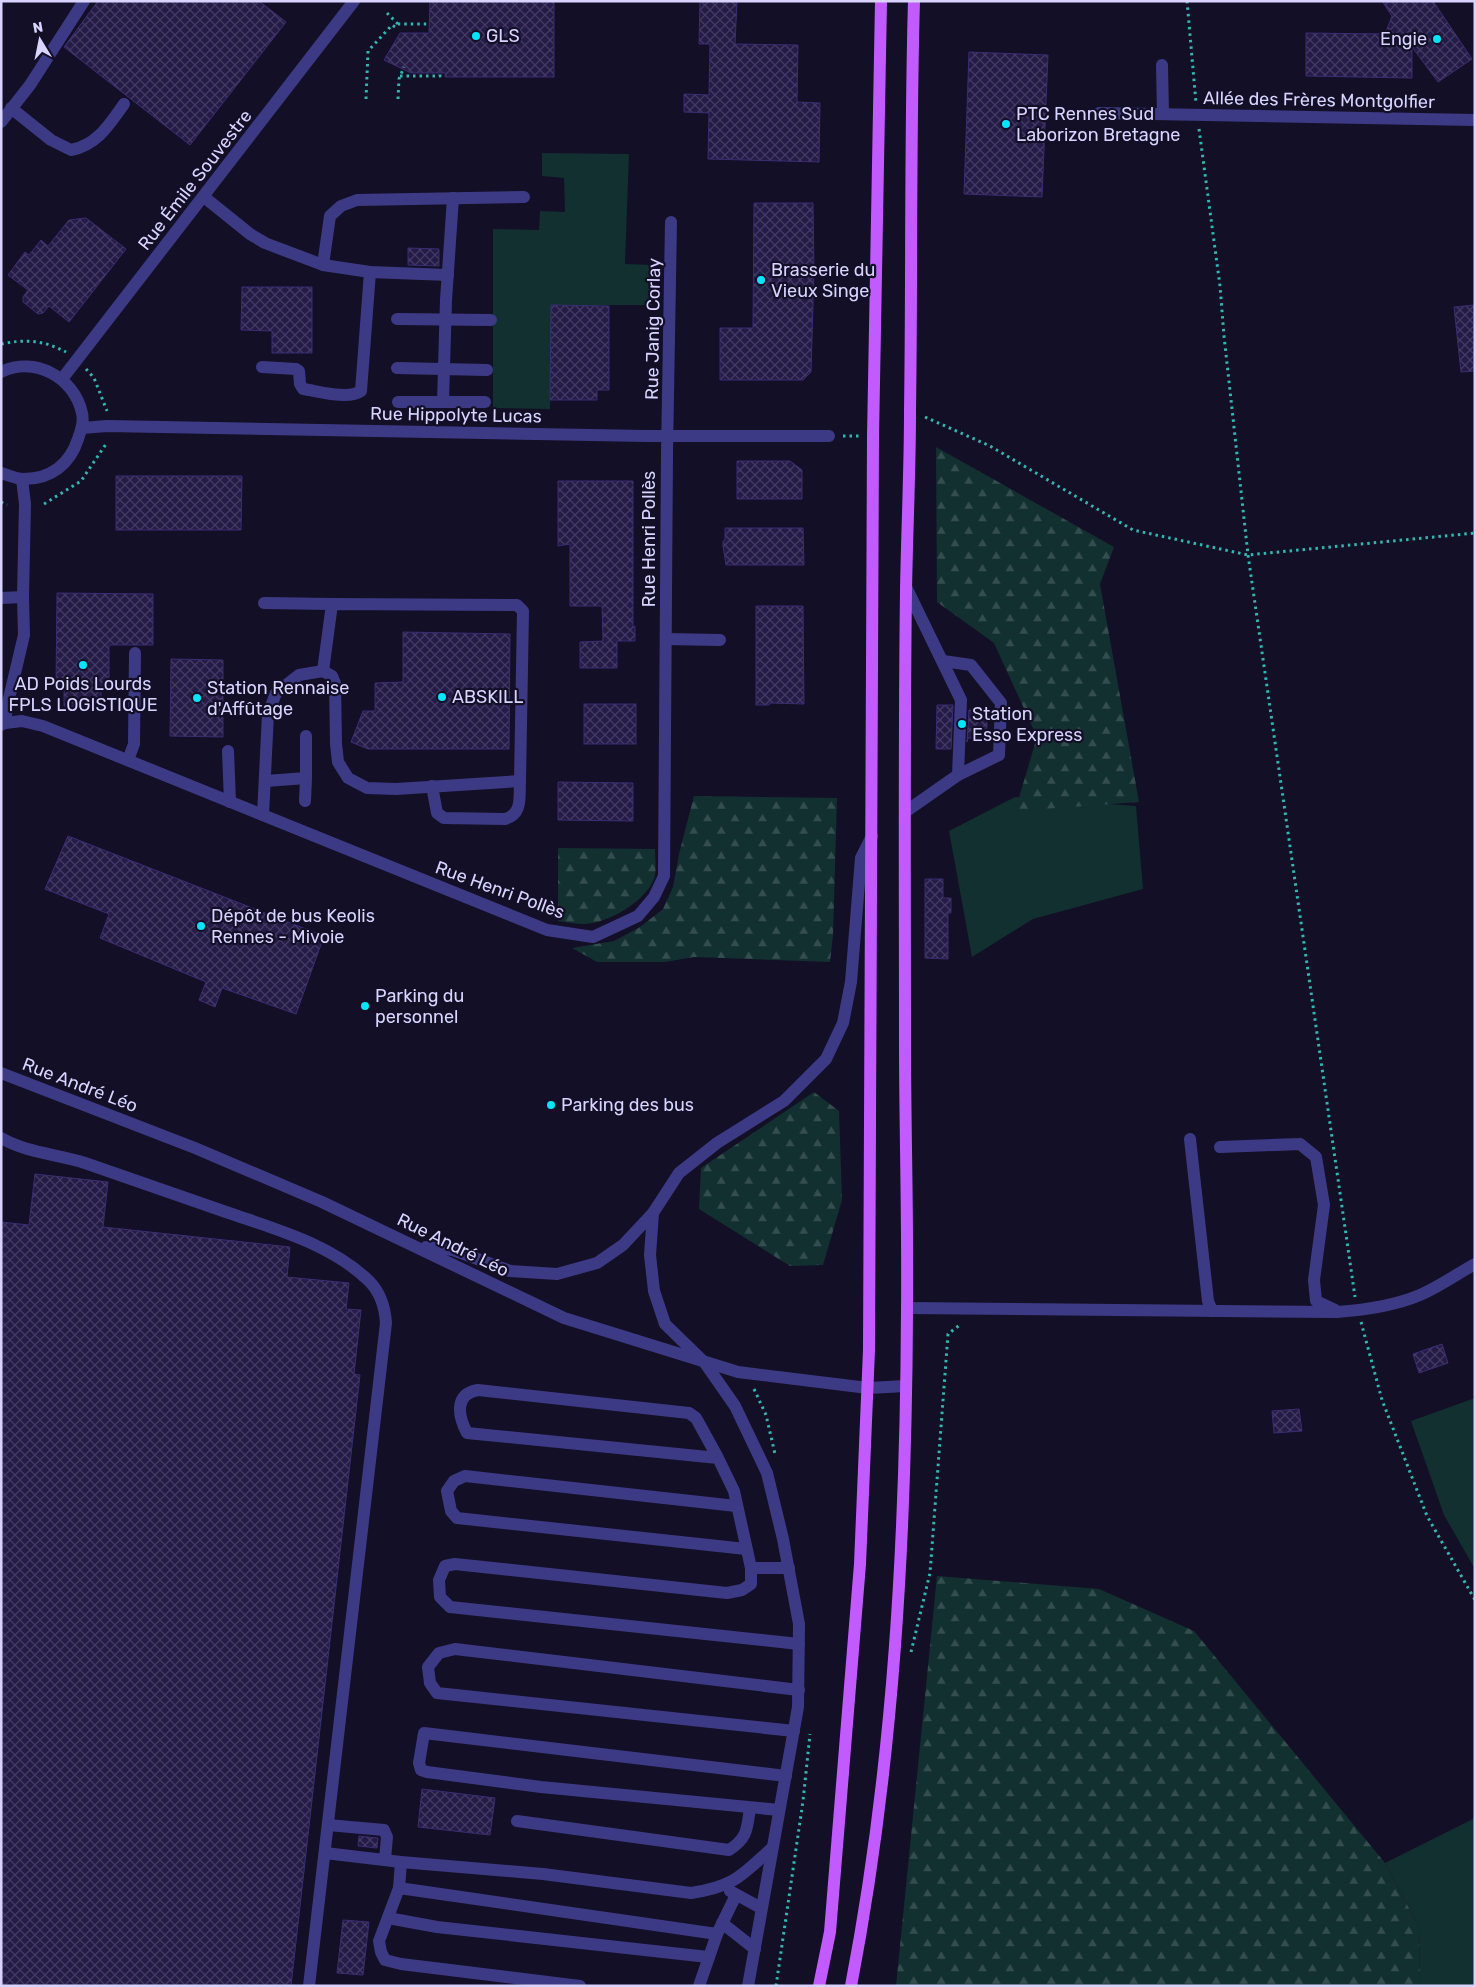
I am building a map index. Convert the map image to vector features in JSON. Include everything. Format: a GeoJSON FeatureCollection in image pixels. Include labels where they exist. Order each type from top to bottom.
{"type":"FeatureCollection","features":[{"type":"Feature","properties":{"kind":"main road"},"geometry":{"type":"LineString","coordinates":[[819,1986],[830,1932],[859,1574],[868,1388],[873,437],[881,1]]}},
{"type":"Feature","properties":{"kind":"main road"},"geometry":{"type":"LineString","coordinates":[[851,1986],[881,1794],[894,1673],[906,1386],[906,587],[910,411],[911,114],[914,1]]}},
{"type":"Feature","properties":{"kind":"street"},"geometry":{"type":"LineString","coordinates":[[1,122],[30,85],[84,1]]}},
{"type":"Feature","properties":{"kind":"street","name":"Rue Émile Souvestre"},"geometry":{"type":"LineString","coordinates":[[62,379],[354,1]]}},
{"type":"Feature","properties":{"kind":"street"},"geometry":{"type":"LineString","coordinates":[[1162,65],[1163,114]]}},
{"type":"Feature","properties":{"kind":"street"},"geometry":{"type":"LineString","coordinates":[[11,108],[51,140],[71,150],[83,148],[102,134],[124,104]]}},
{"type":"Feature","properties":{"kind":"street","name":"Allée des Frères Montgolfier"},"geometry":{"type":"LineString","coordinates":[[1099,113],[1475,120]]}},
{"type":"Feature","properties":{"kind":"street"},"geometry":{"type":"LineString","coordinates":[[204,197],[250,234],[266,243],[323,264],[370,272],[448,274]]}},
{"type":"Feature","properties":{"kind":"street"},"geometry":{"type":"LineString","coordinates":[[323,264],[330,216],[341,206],[357,200],[524,197]]}},
{"type":"Feature","properties":{"kind":"street"},"geometry":{"type":"LineString","coordinates":[[443,402],[453,198]]}},
{"type":"Feature","properties":{"kind":"street","name":"Rue Janig Corlay"},"geometry":{"type":"LineString","coordinates":[[668,435],[671,222]]}},
{"type":"Feature","properties":{"kind":"street"},"geometry":{"type":"LineString","coordinates":[[262,367],[296,369],[299,371],[300,384],[303,388],[347,395],[355,395],[361,391],[370,272]]}},
{"type":"Feature","properties":{"kind":"street"},"geometry":{"type":"LineString","coordinates":[[397,319],[491,320]]}},
{"type":"Feature","properties":{"kind":"street"},"geometry":{"type":"LineString","coordinates":[[1,372],[23,366],[44,369],[62,379],[75,394],[82,414],[82,428],[74,453],[60,468],[42,477],[22,479],[1,473]]}},
{"type":"Feature","properties":{"kind":"street"},"geometry":{"type":"LineString","coordinates":[[397,368],[487,370]]}},
{"type":"Feature","properties":{"kind":"street"},"geometry":{"type":"LineString","coordinates":[[398,402],[485,402]]}},
{"type":"Feature","properties":{"kind":"street","name":"Rue Hippolyte Lucas"},"geometry":{"type":"LineString","coordinates":[[82,428],[106,426],[829,436]]}},
{"type":"Feature","properties":{"kind":"street","name":"Rue Henri Pollès"},"geometry":{"type":"LineString","coordinates":[[3,724],[22,721],[43,726],[547,930],[594,937],[638,916],[654,897],[664,876],[668,435]]}},
{"type":"Feature","properties":{"kind":"street"},"geometry":{"type":"LineString","coordinates":[[3,724],[24,634],[25,504],[22,479]]}},
{"type":"Feature","properties":{"kind":"street"},"geometry":{"type":"LineString","coordinates":[[906,587],[961,700],[958,775]]}},
{"type":"Feature","properties":{"kind":"street"},"geometry":{"type":"LineString","coordinates":[[1,598],[23,597]]}},
{"type":"Feature","properties":{"kind":"street"},"geometry":{"type":"LineString","coordinates":[[264,603],[517,605],[523,612],[520,781],[517,812],[513,817],[505,819],[444,818],[437,813],[432,786]]}},
{"type":"Feature","properties":{"kind":"street"},"geometry":{"type":"LineString","coordinates":[[323,671],[332,604]]}},
{"type":"Feature","properties":{"kind":"street"},"geometry":{"type":"LineString","coordinates":[[666,638],[720,640]]}},
{"type":"Feature","properties":{"kind":"street"},"geometry":{"type":"LineString","coordinates":[[128,760],[134,744],[135,653]]}},
{"type":"Feature","properties":{"kind":"street"},"geometry":{"type":"LineString","coordinates":[[905,812],[958,775],[999,755],[1001,703],[971,665],[943,661]]}},
{"type":"Feature","properties":{"kind":"street"},"geometry":{"type":"LineString","coordinates":[[263,815],[268,714],[276,693],[299,675],[323,671],[332,676],[335,683],[338,762],[348,778],[367,788],[396,789],[520,781]]}},
{"type":"Feature","properties":{"kind":"street"},"geometry":{"type":"LineString","coordinates":[[305,801],[306,736]]}},
{"type":"Feature","properties":{"kind":"street"},"geometry":{"type":"LineString","coordinates":[[228,751],[230,802]]}},
{"type":"Feature","properties":{"kind":"street"},"geometry":{"type":"LineString","coordinates":[[266,781],[306,778]]}},
{"type":"Feature","properties":{"kind":"street"},"geometry":{"type":"LineString","coordinates":[[413,1245],[453,1250],[510,1271],[557,1274],[597,1263],[623,1245],[653,1213],[679,1174],[717,1143],[784,1101],[826,1059],[843,1022],[852,982],[861,858],[872,836]]}},
{"type":"Feature","properties":{"kind":"street","name":"Rue André Léo"},"geometry":{"type":"LineString","coordinates":[[1,1073],[195,1148],[322,1202],[564,1318],[738,1372],[868,1388],[906,1386]]}},
{"type":"Feature","properties":{"kind":"street"},"geometry":{"type":"LineString","coordinates":[[1,1138],[25,1150],[55,1154],[85,1162],[296,1236],[346,1263],[369,1282],[380,1298],[386,1323],[309,1986]]}},
{"type":"Feature","properties":{"kind":"street"},"geometry":{"type":"LineString","coordinates":[[1190,1138],[1208,1301],[1212,1311]]}},
{"type":"Feature","properties":{"kind":"street"},"geometry":{"type":"LineString","coordinates":[[1220,1147],[1300,1144],[1316,1157],[1324,1204],[1314,1280],[1316,1301],[1337,1312]]}},
{"type":"Feature","properties":{"kind":"street"},"geometry":{"type":"LineString","coordinates":[[653,1213],[650,1255],[654,1291],[665,1324],[705,1363],[735,1406],[767,1473],[789,1568],[799,1624],[798,1707],[748,1986]]}},
{"type":"Feature","properties":{"kind":"street"},"geometry":{"type":"LineString","coordinates":[[907,1308],[1337,1312],[1382,1306],[1421,1295],[1475,1264]]}},
{"type":"Feature","properties":{"kind":"street"},"geometry":{"type":"LineString","coordinates":[[718,1458],[467,1433],[459,1413],[462,1400],[468,1392],[478,1390],[689,1413],[696,1418],[718,1458],[734,1491],[751,1568],[751,1584],[742,1590],[727,1593],[455,1564],[445,1566],[439,1580],[440,1597],[450,1607],[799,1644]]}},
{"type":"Feature","properties":{"kind":"street"},"geometry":{"type":"LineString","coordinates":[[736,1506],[465,1476],[454,1481],[447,1491],[451,1511],[456,1518],[746,1550]]}},
{"type":"Feature","properties":{"kind":"street"},"geometry":{"type":"LineString","coordinates":[[751,1568],[789,1568]]}},
{"type":"Feature","properties":{"kind":"street"},"geometry":{"type":"LineString","coordinates":[[794,1731],[437,1693],[430,1683],[428,1666],[439,1653],[455,1650],[798,1690]]}},
{"type":"Feature","properties":{"kind":"street"},"geometry":{"type":"LineString","coordinates":[[779,1810],[541,1787],[427,1772],[421,1770],[419,1763],[424,1733],[786,1776]]}},
{"type":"Feature","properties":{"kind":"street"},"geometry":{"type":"LineString","coordinates":[[517,1821],[729,1850],[740,1843],[747,1830],[750,1808]]}},
{"type":"Feature","properties":{"kind":"street"},"geometry":{"type":"LineString","coordinates":[[328,1825],[384,1830],[386,1837],[385,1859]]}},
{"type":"Feature","properties":{"kind":"street"},"geometry":{"type":"LineString","coordinates":[[324,1853],[401,1862],[543,1874],[691,1893],[722,1887],[738,1879],[772,1848]]}},
{"type":"Feature","properties":{"kind":"street"},"geometry":{"type":"LineString","coordinates":[[401,1862],[399,1888],[379,1941],[385,1960],[401,1964],[580,1986]]}},
{"type":"Feature","properties":{"kind":"street"},"geometry":{"type":"LineString","coordinates":[[722,1887],[761,1908]]}},
{"type":"Feature","properties":{"kind":"street"},"geometry":{"type":"LineString","coordinates":[[399,1888],[719,1929],[755,1949]]}},
{"type":"Feature","properties":{"kind":"street"},"geometry":{"type":"LineString","coordinates":[[699,1986],[719,1929],[736,1895]]}},
{"type":"Feature","properties":{"kind":"street"},"geometry":{"type":"LineString","coordinates":[[388,1918],[437,1927],[708,1957]]}},
{"type":"Feature","properties":{"kind":"path"},"geometry":{"type":"LineString","coordinates":[[1187,1],[1197,115],[1220,286],[1248,555],[1354,1294],[1348,1301]]}},
{"type":"Feature","properties":{"kind":"path"},"geometry":{"type":"LineString","coordinates":[[387,13],[398,24]]}},
{"type":"Feature","properties":{"kind":"path"},"geometry":{"type":"LineString","coordinates":[[366,99],[368,51],[392,25],[395,28],[398,24],[430,24]]}},
{"type":"Feature","properties":{"kind":"path"},"geometry":{"type":"LineString","coordinates":[[398,99],[400,76],[404,67]]}},
{"type":"Feature","properties":{"kind":"path"},"geometry":{"type":"LineString","coordinates":[[400,76],[440,76],[440,73]]}},
{"type":"Feature","properties":{"kind":"path"},"geometry":{"type":"LineString","coordinates":[[1,344],[22,340],[52,344],[69,353]]}},
{"type":"Feature","properties":{"kind":"path"},"geometry":{"type":"LineString","coordinates":[[84,367],[94,378],[106,411]]}},
{"type":"Feature","properties":{"kind":"path"},"geometry":{"type":"LineString","coordinates":[[910,411],[990,446],[1133,530],[1248,555],[1475,533]]}},
{"type":"Feature","properties":{"kind":"path"},"geometry":{"type":"LineString","coordinates":[[829,436],[873,437]]}},
{"type":"Feature","properties":{"kind":"path"},"geometry":{"type":"LineString","coordinates":[[44,504],[81,481],[106,444]]}},
{"type":"Feature","properties":{"kind":"path"},"geometry":{"type":"LineString","coordinates":[[1,502],[7,505]]}},
{"type":"Feature","properties":{"kind":"path"},"geometry":{"type":"LineString","coordinates":[[1358,1310],[1382,1400],[1427,1516],[1475,1600]]}},
{"type":"Feature","properties":{"kind":"path"},"geometry":{"type":"LineString","coordinates":[[910,1658],[930,1573],[948,1334],[960,1324],[969,1324]]}},
{"type":"Feature","properties":{"kind":"green space"},"geometry":{"type":"Polygon","coordinates":[[[542,153],[629,154],[625,264],[652,265],[652,305],[552,305],[550,409],[493,408],[493,229],[539,230],[540,211],[565,212],[564,178],[542,176],[542,153]]]}},
{"type":"Feature","properties":{"kind":"green space"},"geometry":{"type":"Polygon","coordinates":[[[936,447],[1114,547],[1100,584],[1139,802],[1015,811],[1037,737],[994,643],[937,602],[936,447]]]}},
{"type":"Feature","properties":{"kind":"green space"},"geometry":{"type":"Polygon","coordinates":[[[694,796],[837,798],[833,935],[830,962],[694,957],[665,962],[597,962],[572,948],[614,941],[640,927],[663,909],[673,887],[679,854],[694,796]]]}},
{"type":"Feature","properties":{"kind":"green space"},"geometry":{"type":"Polygon","coordinates":[[[1015,797],[1136,806],[1143,889],[1033,919],[972,957],[949,831],[1015,797]]]}},
{"type":"Feature","properties":{"kind":"green space"},"geometry":{"type":"Polygon","coordinates":[[[558,848],[655,849],[655,876],[643,896],[615,915],[594,923],[585,924],[558,921],[558,848]]]}},
{"type":"Feature","properties":{"kind":"green space"},"geometry":{"type":"Polygon","coordinates":[[[814,1092],[839,1111],[842,1200],[823,1265],[790,1266],[699,1209],[701,1168],[814,1092]]]}},
{"type":"Feature","properties":{"kind":"green space"},"geometry":{"type":"Polygon","coordinates":[[[1475,1398],[1475,1569],[1444,1515],[1411,1421],[1475,1398]]]}},
{"type":"Feature","properties":{"kind":"green space"},"geometry":{"type":"Polygon","coordinates":[[[937,1576],[1099,1589],[1194,1631],[1385,1863],[1419,1927],[1420,1986],[896,1986],[937,1576]]]}},
{"type":"Feature","properties":{"kind":"green space"},"geometry":{"type":"Polygon","coordinates":[[[1475,1818],[1475,1986],[1420,1986],[1419,1927],[1385,1863],[1475,1818]]]}},
{"type":"Feature","properties":{"kind":"building"},"geometry":{"type":"Polygon","coordinates":[[[98,1],[259,1],[286,22],[190,145],[64,47],[98,1]]]}},
{"type":"Feature","properties":{"kind":"building","name":"GLS"},"geometry":{"type":"Polygon","coordinates":[[[430,1],[554,1],[554,77],[445,77],[445,73],[411,73],[384,60],[400,33],[429,33],[430,1]]]}},
{"type":"Feature","properties":{"kind":"building"},"geometry":{"type":"Polygon","coordinates":[[[700,1],[737,1],[735,44],[798,45],[797,102],[820,103],[819,162],[708,159],[709,113],[684,112],[684,94],[709,95],[710,44],[699,44],[700,1]]]}},
{"type":"Feature","properties":{"kind":"building"},"geometry":{"type":"Polygon","coordinates":[[[1382,1],[1433,1],[1472,59],[1438,82],[1412,47],[1412,78],[1306,76],[1306,33],[1385,34],[1392,16],[1382,1]]]}},
{"type":"Feature","properties":{"kind":"building","name":"PTC Rennes Sud Laborizon Bretagne"},"geometry":{"type":"Polygon","coordinates":[[[969,52],[1048,55],[1042,197],[964,194],[969,52]]]}},
{"type":"Feature","properties":{"kind":"building"},"geometry":{"type":"Polygon","coordinates":[[[754,203],[813,203],[814,270],[811,372],[803,380],[720,380],[720,328],[753,328],[754,203]]]}},
{"type":"Feature","properties":{"kind":"building"},"geometry":{"type":"Polygon","coordinates":[[[86,218],[126,249],[69,322],[49,306],[43,313],[38,314],[23,302],[23,297],[28,290],[8,275],[25,252],[29,255],[41,240],[48,246],[69,220],[86,218]]]}},
{"type":"Feature","properties":{"kind":"building"},"geometry":{"type":"Polygon","coordinates":[[[408,248],[439,249],[439,266],[408,265],[408,248]]]}},
{"type":"Feature","properties":{"kind":"building"},"geometry":{"type":"Polygon","coordinates":[[[242,287],[312,287],[312,353],[272,353],[272,331],[241,330],[242,287]]]}},
{"type":"Feature","properties":{"kind":"building"},"geometry":{"type":"Polygon","coordinates":[[[551,305],[609,306],[609,390],[597,390],[597,400],[550,400],[551,305]]]}},
{"type":"Feature","properties":{"kind":"building"},"geometry":{"type":"Polygon","coordinates":[[[1475,305],[1475,371],[1461,372],[1454,307],[1475,305]]]}},
{"type":"Feature","properties":{"kind":"building"},"geometry":{"type":"Polygon","coordinates":[[[737,461],[790,461],[802,470],[802,499],[737,499],[737,461]]]}},
{"type":"Feature","properties":{"kind":"building"},"geometry":{"type":"Polygon","coordinates":[[[116,476],[242,476],[241,530],[116,530],[116,476]]]}},
{"type":"Feature","properties":{"kind":"building"},"geometry":{"type":"Polygon","coordinates":[[[558,481],[633,481],[633,627],[635,626],[635,641],[617,641],[617,668],[580,668],[580,642],[603,641],[602,606],[570,606],[570,544],[558,546],[558,481]]]}},
{"type":"Feature","properties":{"kind":"building"},"geometry":{"type":"Polygon","coordinates":[[[725,528],[803,528],[804,565],[726,565],[723,546],[725,528]]]}},
{"type":"Feature","properties":{"kind":"building","name":"AD Poids Lourds FPLS LOGISTIQUE"},"geometry":{"type":"Polygon","coordinates":[[[57,593],[153,594],[153,645],[109,645],[109,686],[101,686],[101,707],[64,706],[64,686],[56,686],[57,593]]]}},
{"type":"Feature","properties":{"kind":"building"},"geometry":{"type":"Polygon","coordinates":[[[756,606],[803,606],[804,704],[770,703],[769,705],[756,705],[756,606]]]}},
{"type":"Feature","properties":{"kind":"building","name":"ABSKILL"},"geometry":{"type":"Polygon","coordinates":[[[403,632],[510,634],[509,749],[368,749],[351,742],[363,711],[375,711],[375,683],[403,682],[403,632]]]}},
{"type":"Feature","properties":{"kind":"building","name":"Station Rennaise d'Affûtage"},"geometry":{"type":"Polygon","coordinates":[[[171,659],[223,660],[223,737],[170,736],[171,659]]]}},
{"type":"Feature","properties":{"kind":"building"},"geometry":{"type":"Polygon","coordinates":[[[584,704],[636,704],[636,744],[584,744],[584,704]]]}},
{"type":"Feature","properties":{"kind":"building"},"geometry":{"type":"Polygon","coordinates":[[[937,705],[953,705],[951,749],[936,749],[937,705]]]}},
{"type":"Feature","properties":{"kind":"building"},"geometry":{"type":"Polygon","coordinates":[[[969,710],[987,710],[987,738],[968,738],[967,742],[969,710]]]}},
{"type":"Feature","properties":{"kind":"building"},"geometry":{"type":"Polygon","coordinates":[[[558,782],[633,783],[633,821],[558,820],[558,782]]]}},
{"type":"Feature","properties":{"kind":"building","name":"Dépôt de bus Keolis Rennes - Mivoie"},"geometry":{"type":"Polygon","coordinates":[[[68,836],[324,936],[296,1014],[222,988],[215,1007],[199,1000],[206,982],[100,938],[109,914],[45,889],[68,836]]]}},
{"type":"Feature","properties":{"kind":"building"},"geometry":{"type":"Polygon","coordinates":[[[925,879],[943,879],[943,898],[951,898],[951,913],[948,913],[948,959],[925,958],[925,879]]]}},
{"type":"Feature","properties":{"kind":"building"},"geometry":{"type":"Polygon","coordinates":[[[35,1174],[108,1182],[103,1227],[290,1247],[287,1277],[349,1283],[346,1309],[361,1310],[354,1374],[360,1375],[291,1986],[1,1986],[1,1222],[29,1225],[35,1174]]]}},
{"type":"Feature","properties":{"kind":"building"},"geometry":{"type":"Polygon","coordinates":[[[1442,1344],[1448,1363],[1419,1373],[1413,1354],[1442,1344]]]}},
{"type":"Feature","properties":{"kind":"building"},"geometry":{"type":"Polygon","coordinates":[[[1299,1409],[1302,1431],[1274,1433],[1272,1411],[1299,1409]]]}},
{"type":"Feature","properties":{"kind":"building"},"geometry":{"type":"Polygon","coordinates":[[[422,1789],[495,1798],[490,1835],[418,1827],[422,1789]]]}},
{"type":"Feature","properties":{"kind":"building"},"geometry":{"type":"Polygon","coordinates":[[[359,1836],[378,1838],[377,1848],[358,1846],[359,1836]]]}},
{"type":"Feature","properties":{"kind":"building"},"geometry":{"type":"Polygon","coordinates":[[[343,1920],[369,1922],[363,1975],[337,1973],[343,1920]]]}},
{"type":"Feature","properties":{"kind":"place","name":"GLS"},"geometry":{"type":"Point","coordinates":[476,36]}},
{"type":"Feature","properties":{"kind":"place","name":"Engie"},"geometry":{"type":"Point","coordinates":[1437,39]}},
{"type":"Feature","properties":{"kind":"place","name":"PTC Rennes Sud Laborizon Bretagne"},"geometry":{"type":"Point","coordinates":[1006,124]}},
{"type":"Feature","properties":{"kind":"place","name":"Brasserie du Vieux Singe"},"geometry":{"type":"Point","coordinates":[761,280]}},
{"type":"Feature","properties":{"kind":"place","name":"AD Poids Lourds FPLS LOGISTIQUE"},"geometry":{"type":"Point","coordinates":[83,665]}},
{"type":"Feature","properties":{"kind":"place","name":"ABSKILL"},"geometry":{"type":"Point","coordinates":[442,697]}},
{"type":"Feature","properties":{"kind":"place","name":"Station Rennaise d'Affûtage"},"geometry":{"type":"Point","coordinates":[197,698]}},
{"type":"Feature","properties":{"kind":"place","name":"Station Esso Express"},"geometry":{"type":"Point","coordinates":[962,724]}},
{"type":"Feature","properties":{"kind":"place","name":"Dépôt de bus Keolis Rennes - Mivoie"},"geometry":{"type":"Point","coordinates":[201,926]}},
{"type":"Feature","properties":{"kind":"place","name":"Parking du personnel"},"geometry":{"type":"Point","coordinates":[365,1006]}},
{"type":"Feature","properties":{"kind":"place","name":"Parking des bus"},"geometry":{"type":"Point","coordinates":[551,1105]}}]}
